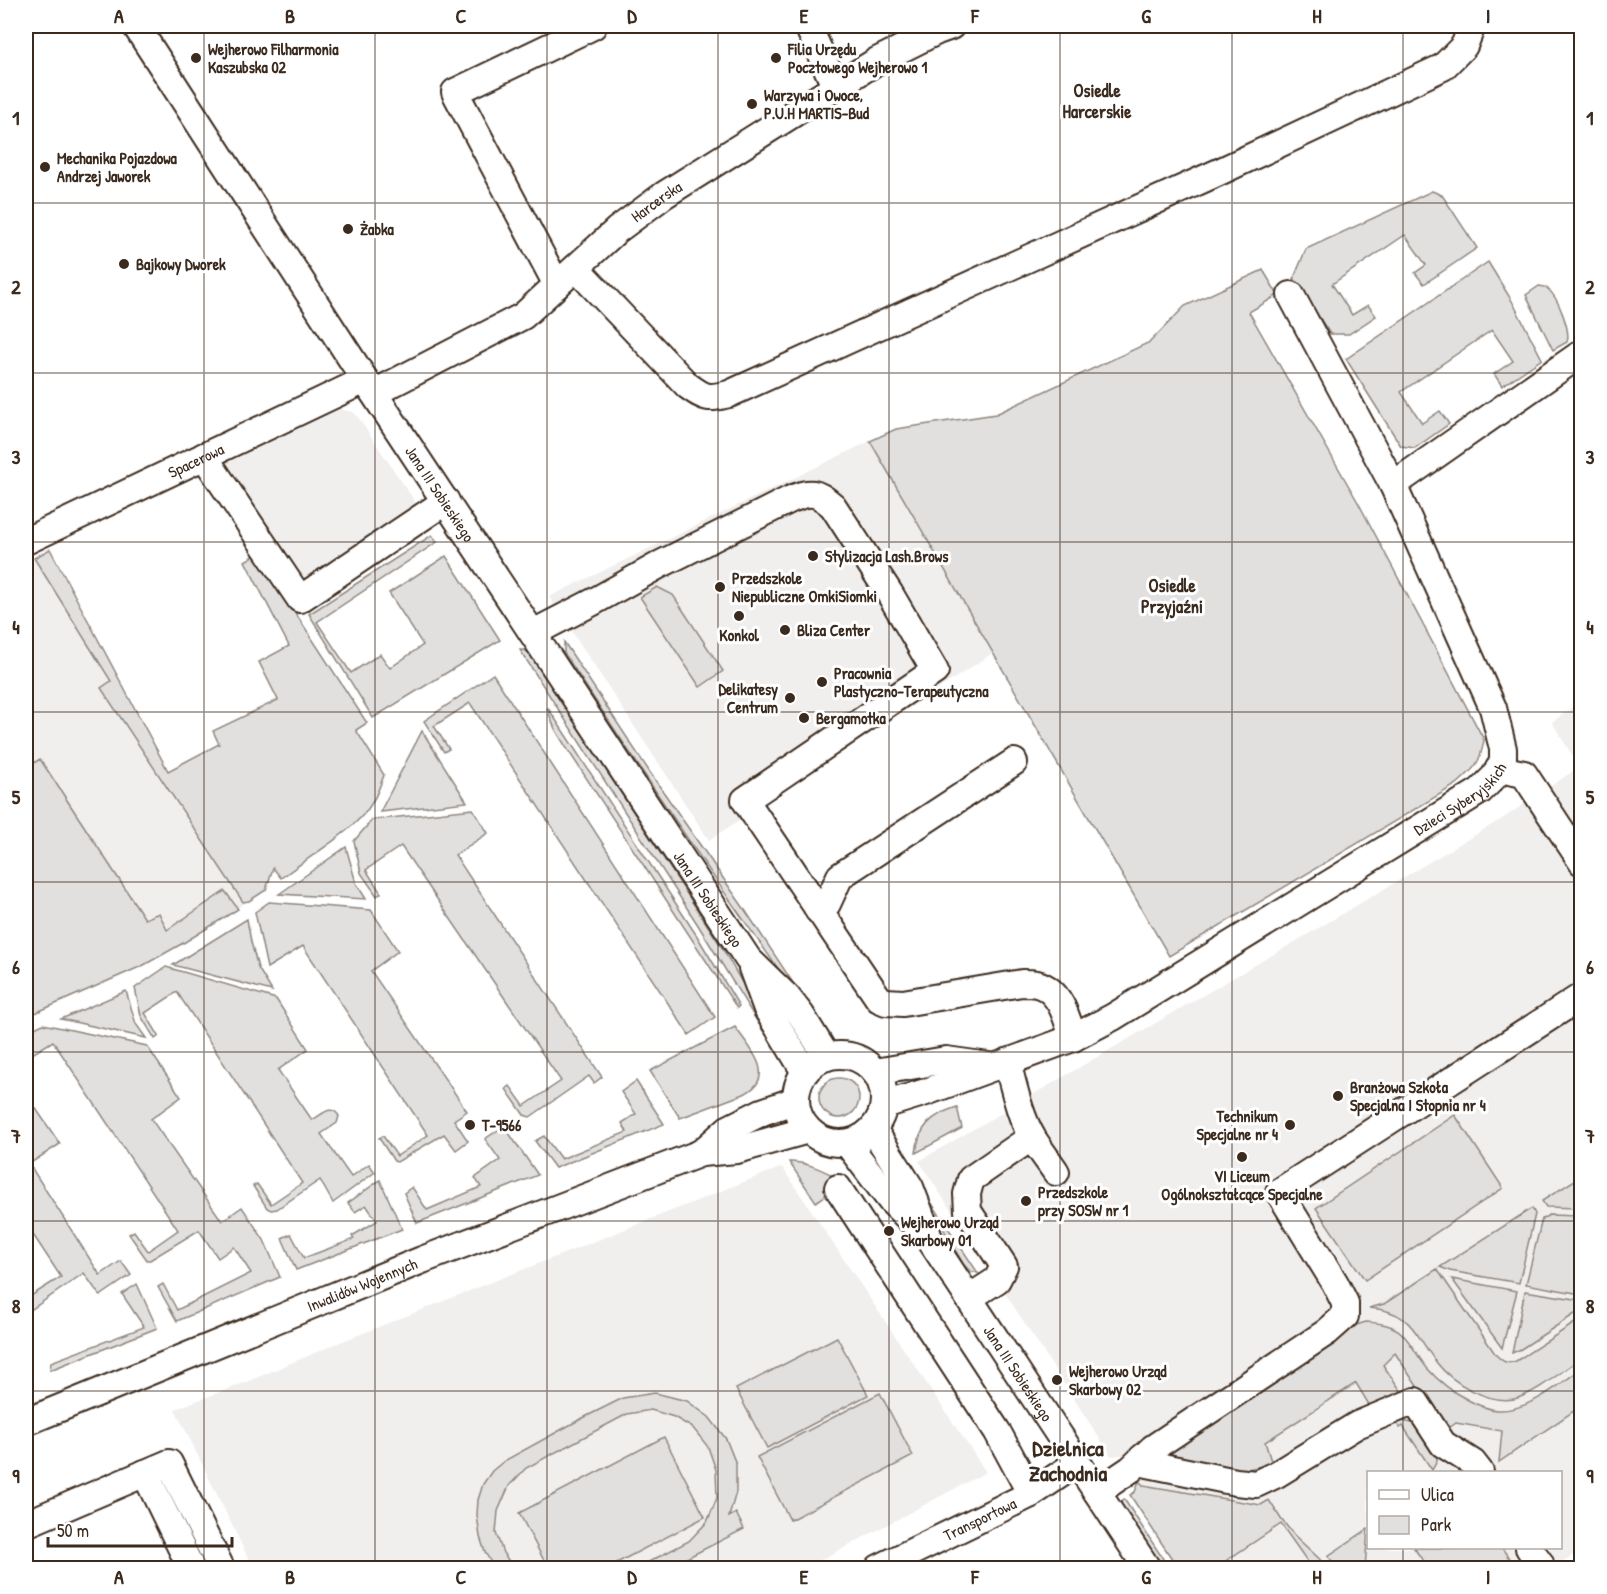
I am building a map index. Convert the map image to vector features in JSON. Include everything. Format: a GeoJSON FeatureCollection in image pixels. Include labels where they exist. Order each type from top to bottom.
{"type":"FeatureCollection","features":[{"type":"Feature","properties":{"kind":"street","name":"Jana III Sobieskiego"},"geometry":{"type":"LineString","coordinates":[[136,26],[369,387],[748,959],[787,997],[827,1057]]}},
{"type":"Feature","properties":{"kind":"street"},"geometry":{"type":"LineString","coordinates":[[557,285],[455,92],[593,26]]}},
{"type":"Feature","properties":{"kind":"street"},"geometry":{"type":"LineString","coordinates":[[808,26],[835,86]]}},
{"type":"Feature","properties":{"kind":"street","name":"Harcerska"},"geometry":{"type":"LineString","coordinates":[[369,387],[523,316],[616,230],[664,195],[877,61],[951,26]]}},
{"type":"Feature","properties":{"kind":"street"},"geometry":{"type":"LineString","coordinates":[[576,267],[688,386],[701,396],[713,398],[729,394],[1443,67],[1464,46],[1472,26]]}},
{"type":"Feature","properties":{"kind":"street","name":"Dzieci Syberyjskich"},"geometry":{"type":"LineString","coordinates":[[884,1105],[1073,1038],[1113,1017],[1480,791],[1494,777],[1503,762],[1503,749],[1493,708],[1393,485],[1291,295]]}},
{"type":"Feature","properties":{"kind":"street"},"geometry":{"type":"LineString","coordinates":[[1393,485],[1581,353]]}},
{"type":"Feature","properties":{"kind":"street","name":"Spacerowa"},"geometry":{"type":"LineString","coordinates":[[26,542],[204,456],[369,387]]}},
{"type":"Feature","properties":{"kind":"street"},"geometry":{"type":"LineString","coordinates":[[204,456],[300,599],[446,501]]}},
{"type":"Feature","properties":{"kind":"street"},"geometry":{"type":"LineString","coordinates":[[532,633],[661,564],[791,499],[806,493],[822,496],[833,506],[890,594],[935,671],[744,800],[879,999],[886,1002],[903,1003],[1022,983],[1037,984],[1050,990],[1060,1003],[1073,1038]]}},
{"type":"Feature","properties":{"kind":"street"},"geometry":{"type":"LineString","coordinates":[[819,910],[827,904],[840,876],[1014,762]]}},
{"type":"Feature","properties":{"kind":"street"},"geometry":{"type":"LineString","coordinates":[[1499,769],[1524,774],[1581,862]]}},
{"type":"Feature","properties":{"kind":"street","name":"Jana III Sobieskiego"},"geometry":{"type":"LineString","coordinates":[[748,959],[767,1008],[805,1072]]}},
{"type":"Feature","properties":{"kind":"street"},"geometry":{"type":"LineString","coordinates":[[1097,1492],[1131,1469],[1153,1448],[1327,1332],[1345,1316],[1345,1303],[1338,1288],[1279,1192],[1581,996]]}},
{"type":"Feature","properties":{"kind":"street"},"geometry":{"type":"LineString","coordinates":[[845,1055],[862,1060],[875,1072],[881,1082],[884,1105],[873,1129],[861,1138],[847,1143],[832,1143],[819,1138],[801,1121],[796,1100],[798,1085],[805,1072],[815,1063],[827,1057],[845,1055]]}},
{"type":"Feature","properties":{"kind":"street","name":"Dzieci Syberyjskich"},"geometry":{"type":"LineString","coordinates":[[875,1072],[946,1060],[1002,1064]]}},
{"type":"Feature","properties":{"kind":"street"},"geometry":{"type":"LineString","coordinates":[[1002,1064],[1032,1137],[1056,1172]]}},
{"type":"Feature","properties":{"kind":"street","name":"Inwalidów Wojennych"},"geometry":{"type":"LineString","coordinates":[[701,1153],[728,1129],[796,1100]]}},
{"type":"Feature","properties":{"kind":"street","name":"Jana III Sobieskiego"},"geometry":{"type":"LineString","coordinates":[[873,1129],[910,1187],[929,1238]]}},
{"type":"Feature","properties":{"kind":"street","name":"Inwalidów Wojennych"},"geometry":{"type":"LineString","coordinates":[[26,1422],[422,1260],[701,1153],[736,1150],[808,1130]]}},
{"type":"Feature","properties":{"kind":"street"},"geometry":{"type":"LineString","coordinates":[[969,1298],[997,1280],[1004,1266],[968,1210],[967,1194],[971,1179],[1032,1137]]}},
{"type":"Feature","properties":{"kind":"street","name":"Jana III Sobieskiego"},"geometry":{"type":"LineString","coordinates":[[847,1143],[891,1201],[929,1238],[1147,1569]]}},
{"type":"Feature","properties":{"kind":"street"},"geometry":{"type":"LineString","coordinates":[[838,1188],[997,1431],[1031,1494]]}},
{"type":"Feature","properties":{"kind":"street"},"geometry":{"type":"LineString","coordinates":[[1142,1458],[1148,1464],[1256,1484],[1277,1474],[1357,1425],[1415,1401],[1443,1444],[1473,1463],[1479,1471]]}},
{"type":"Feature","properties":{"kind":"street"},"geometry":{"type":"LineString","coordinates":[[28,1516],[169,1463],[221,1569]]}},
{"type":"Feature","properties":{"kind":"street","name":"Transportowa"},"geometry":{"type":"LineString","coordinates":[[879,1569],[1031,1494],[1077,1463]]}},
{"type":"Feature","properties":{"kind":"street"},"geometry":{"type":"LineString","coordinates":[[145,1473],[191,1569]]}},
{"type":"Feature","properties":{"kind":"shaded area"},"geometry":{"type":"Polygon","coordinates":[[[340,409],[353,412],[358,417],[422,512],[307,590],[220,466],[340,409]]]}},
{"type":"Feature","properties":{"kind":"shaded area","name":"Bliza Center"},"geometry":{"type":"Polygon","coordinates":[[[870,441],[993,653],[709,840],[549,597],[870,441]]]}},
{"type":"Feature","properties":{"kind":"shaded area"},"geometry":{"type":"Polygon","coordinates":[[[50,549],[167,771],[266,890],[144,965],[26,1017],[26,563],[50,549]]]}},
{"type":"Feature","properties":{"kind":"shaded area"},"geometry":{"type":"Polygon","coordinates":[[[1581,702],[1581,1550],[1553,1568],[1183,1568],[1134,1493],[1139,1481],[1122,1455],[1111,1456],[919,1161],[1505,817],[1579,767],[1552,722],[1581,702]]]}},
{"type":"Feature","properties":{"kind":"shaded area"},"geometry":{"type":"Polygon","coordinates":[[[782,1167],[986,1472],[806,1568],[253,1568],[175,1409],[782,1167]]]}},
{"type":"Feature","properties":{"kind":"green space"},"geometry":{"type":"Polygon","coordinates":[[[1432,191],[1442,195],[1477,248],[1424,284],[1415,273],[1426,265],[1405,235],[1332,284],[1352,315],[1368,305],[1376,316],[1349,334],[1330,334],[1294,278],[1306,249],[1432,191]]]}},
{"type":"Feature","properties":{"kind":"green space"},"geometry":{"type":"Polygon","coordinates":[[[1488,262],[1512,301],[1542,359],[1502,386],[1494,374],[1513,361],[1492,330],[1401,392],[1422,423],[1440,411],[1449,424],[1415,448],[1401,446],[1346,359],[1488,262]]]}},
{"type":"Feature","properties":{"kind":"green space"},"geometry":{"type":"Polygon","coordinates":[[[1263,270],[1278,295],[1249,312],[1359,504],[1484,740],[1476,765],[1457,784],[1169,956],[870,441],[896,429],[996,414],[1150,342],[1185,306],[1263,270]]]}},
{"type":"Feature","properties":{"kind":"green space"},"geometry":{"type":"Polygon","coordinates":[[[1539,286],[1547,288],[1556,299],[1567,330],[1567,342],[1553,350],[1526,295],[1539,286]]]}},
{"type":"Feature","properties":{"kind":"green space"},"geometry":{"type":"Polygon","coordinates":[[[432,535],[437,542],[317,622],[351,673],[380,654],[390,668],[423,645],[389,593],[446,556],[500,640],[373,718],[309,614],[432,535]]]}},
{"type":"Feature","properties":{"kind":"green space"},"geometry":{"type":"Polygon","coordinates":[[[50,549],[168,771],[219,744],[213,731],[278,700],[259,662],[289,646],[245,561],[257,554],[367,723],[356,730],[384,775],[366,812],[344,832],[281,878],[273,868],[266,890],[249,901],[243,902],[101,688],[111,681],[34,558],[50,549]]]}},
{"type":"Feature","properties":{"kind":"green space"},"geometry":{"type":"Polygon","coordinates":[[[657,587],[673,595],[723,671],[700,687],[640,597],[657,587]]]}},
{"type":"Feature","properties":{"kind":"green space"},"geometry":{"type":"Polygon","coordinates":[[[564,642],[743,907],[805,1001],[804,1004],[712,874],[623,742],[564,653],[564,642]]]}},
{"type":"Feature","properties":{"kind":"green space"},"geometry":{"type":"Polygon","coordinates":[[[520,650],[530,654],[721,946],[768,1028],[763,1031],[698,925],[520,650]]]}},
{"type":"Feature","properties":{"kind":"green space"},"geometry":{"type":"Polygon","coordinates":[[[493,674],[715,1017],[689,1035],[470,703],[434,726],[449,749],[444,752],[424,721],[493,674]]]}},
{"type":"Feature","properties":{"kind":"green space"},"geometry":{"type":"Polygon","coordinates":[[[548,708],[697,936],[739,1006],[737,1008],[566,747],[555,729],[548,708]]]}},
{"type":"Feature","properties":{"kind":"green space"},"geometry":{"type":"Polygon","coordinates":[[[422,731],[467,802],[380,812],[422,731]]]}},
{"type":"Feature","properties":{"kind":"green space"},"geometry":{"type":"Polygon","coordinates":[[[40,759],[145,919],[159,913],[167,930],[225,891],[238,909],[144,965],[26,1017],[26,768],[40,759]]]}},
{"type":"Feature","properties":{"kind":"green space"},"geometry":{"type":"Polygon","coordinates":[[[473,809],[488,833],[455,855],[602,1077],[594,1083],[589,1076],[530,1117],[524,1115],[506,1089],[510,1086],[524,1106],[561,1081],[401,846],[366,870],[381,893],[377,896],[361,873],[354,841],[372,820],[473,809]]]}},
{"type":"Feature","properties":{"kind":"green space"},"geometry":{"type":"Polygon","coordinates":[[[346,847],[356,883],[366,899],[279,894],[346,847]]]}},
{"type":"Feature","properties":{"kind":"green space"},"geometry":{"type":"Polygon","coordinates":[[[269,902],[371,910],[398,951],[371,971],[467,1111],[454,1120],[468,1141],[456,1150],[444,1134],[397,1162],[394,1161],[379,1138],[383,1136],[397,1156],[428,1135],[303,946],[267,968],[255,912],[269,902]]]}},
{"type":"Feature","properties":{"kind":"green space"},"geometry":{"type":"Polygon","coordinates":[[[247,919],[258,968],[272,991],[173,965],[247,919]]]}},
{"type":"Feature","properties":{"kind":"green space"},"geometry":{"type":"Polygon","coordinates":[[[166,967],[276,999],[308,1049],[278,1070],[312,1120],[330,1110],[339,1116],[337,1123],[321,1134],[351,1177],[369,1164],[375,1172],[333,1203],[320,1180],[277,1209],[267,1208],[253,1186],[257,1184],[271,1204],[302,1183],[177,992],[145,1013],[159,1036],[155,1039],[141,1016],[135,988],[166,967]]]}},
{"type":"Feature","properties":{"kind":"green space"},"geometry":{"type":"Polygon","coordinates":[[[126,991],[136,1024],[146,1038],[61,1019],[126,991]]]}},
{"type":"Feature","properties":{"kind":"green space"},"geometry":{"type":"Polygon","coordinates":[[[43,1024],[147,1046],[181,1097],[151,1119],[222,1221],[242,1207],[264,1240],[280,1277],[177,1321],[158,1287],[163,1284],[177,1310],[251,1273],[234,1247],[218,1258],[199,1230],[147,1260],[129,1234],[134,1231],[148,1251],[178,1230],[53,1041],[26,1058],[26,1032],[43,1024]]]}},
{"type":"Feature","properties":{"kind":"green space"},"geometry":{"type":"Polygon","coordinates":[[[735,1027],[758,1062],[759,1079],[754,1087],[744,1094],[680,1118],[650,1071],[735,1027]]]}},
{"type":"Feature","properties":{"kind":"green space"},"geometry":{"type":"Polygon","coordinates":[[[839,1078],[847,1079],[853,1084],[858,1090],[858,1106],[853,1112],[847,1117],[839,1118],[831,1117],[825,1112],[820,1106],[819,1098],[820,1090],[825,1084],[831,1079],[839,1078]]]}},
{"type":"Feature","properties":{"kind":"green space"},"geometry":{"type":"Polygon","coordinates":[[[636,1081],[664,1124],[555,1168],[535,1141],[544,1136],[561,1159],[627,1132],[622,1123],[636,1114],[621,1092],[636,1081]]]}},
{"type":"Feature","properties":{"kind":"green space"},"geometry":{"type":"Polygon","coordinates":[[[26,1094],[60,1144],[29,1164],[100,1275],[121,1261],[131,1275],[100,1296],[84,1273],[32,1309],[26,1305],[26,1299],[61,1277],[26,1224],[26,1094]]]}},
{"type":"Feature","properties":{"kind":"green space"},"geometry":{"type":"Polygon","coordinates":[[[957,1107],[962,1128],[916,1153],[920,1136],[928,1123],[940,1114],[957,1107]]]}},
{"type":"Feature","properties":{"kind":"green space"},"geometry":{"type":"Polygon","coordinates":[[[1455,1115],[1503,1188],[1365,1280],[1316,1208],[1455,1115]]]}},
{"type":"Feature","properties":{"kind":"green space"},"geometry":{"type":"Polygon","coordinates":[[[504,1126],[538,1175],[417,1223],[404,1193],[412,1187],[427,1210],[481,1187],[475,1178],[500,1160],[485,1139],[504,1126]]]}},
{"type":"Feature","properties":{"kind":"green space"},"geometry":{"type":"Polygon","coordinates":[[[789,1162],[803,1163],[818,1168],[845,1183],[816,1202],[789,1162]]]}},
{"type":"Feature","properties":{"kind":"green space"},"geometry":{"type":"Polygon","coordinates":[[[1581,1176],[1581,1208],[1546,1207],[1542,1201],[1581,1176]]]}},
{"type":"Feature","properties":{"kind":"green space"},"geometry":{"type":"Polygon","coordinates":[[[380,1180],[402,1229],[296,1270],[282,1238],[291,1234],[304,1258],[354,1239],[352,1236],[377,1221],[366,1205],[355,1212],[348,1203],[380,1180]]]}},
{"type":"Feature","properties":{"kind":"green space"},"geometry":{"type":"Polygon","coordinates":[[[923,1190],[978,1273],[970,1271],[964,1265],[923,1190]]]}},
{"type":"Feature","properties":{"kind":"green space"},"geometry":{"type":"Polygon","coordinates":[[[1532,1208],[1535,1214],[1519,1283],[1450,1271],[1440,1267],[1532,1208]]]}},
{"type":"Feature","properties":{"kind":"green space"},"geometry":{"type":"Polygon","coordinates":[[[1549,1215],[1581,1216],[1581,1294],[1526,1284],[1542,1219],[1549,1215]]]}},
{"type":"Feature","properties":{"kind":"green space"},"geometry":{"type":"Polygon","coordinates":[[[1437,1269],[1496,1355],[1503,1361],[1510,1363],[1516,1361],[1581,1319],[1581,1358],[1540,1387],[1514,1399],[1504,1400],[1483,1395],[1461,1384],[1437,1363],[1404,1319],[1384,1310],[1369,1308],[1384,1304],[1437,1269]]]}},
{"type":"Feature","properties":{"kind":"green space"},"geometry":{"type":"Polygon","coordinates":[[[1452,1279],[1517,1291],[1502,1348],[1452,1279]]]}},
{"type":"Feature","properties":{"kind":"green space"},"geometry":{"type":"Polygon","coordinates":[[[137,1284],[157,1328],[50,1370],[51,1362],[144,1327],[122,1294],[137,1284]]]}},
{"type":"Feature","properties":{"kind":"green space"},"geometry":{"type":"Polygon","coordinates":[[[1525,1291],[1581,1300],[1581,1310],[1512,1353],[1525,1291]]]}},
{"type":"Feature","properties":{"kind":"green space"},"geometry":{"type":"Polygon","coordinates":[[[1366,1322],[1380,1323],[1398,1330],[1409,1341],[1427,1368],[1447,1387],[1470,1401],[1490,1409],[1508,1410],[1531,1402],[1542,1397],[1581,1369],[1581,1406],[1499,1462],[1502,1431],[1456,1423],[1446,1430],[1395,1353],[1383,1365],[1404,1395],[1374,1413],[1356,1383],[1265,1442],[1272,1464],[1238,1473],[1170,1458],[1157,1452],[1353,1326],[1366,1322]]]}},
{"type":"Feature","properties":{"kind":"green space"},"geometry":{"type":"Polygon","coordinates":[[[837,1337],[868,1395],[767,1448],[736,1389],[837,1337]]]}},
{"type":"Feature","properties":{"kind":"green space"},"geometry":{"type":"Polygon","coordinates":[[[655,1393],[687,1401],[709,1417],[726,1439],[736,1464],[736,1492],[729,1517],[736,1513],[744,1529],[667,1568],[637,1568],[689,1541],[707,1522],[717,1498],[716,1470],[708,1447],[693,1428],[674,1417],[651,1410],[627,1414],[526,1468],[509,1486],[498,1511],[496,1533],[503,1553],[514,1568],[494,1568],[480,1537],[477,1515],[478,1500],[483,1484],[492,1471],[504,1461],[623,1398],[655,1393]]]}},
{"type":"Feature","properties":{"kind":"green space"},"geometry":{"type":"Polygon","coordinates":[[[880,1393],[913,1456],[790,1520],[757,1457],[880,1393]]]}},
{"type":"Feature","properties":{"kind":"green space"},"geometry":{"type":"Polygon","coordinates":[[[1394,1420],[1420,1424],[1437,1452],[1437,1461],[1432,1470],[1403,1426],[1400,1428],[1394,1420]]]}},
{"type":"Feature","properties":{"kind":"green space"},"geometry":{"type":"Polygon","coordinates":[[[664,1437],[705,1517],[607,1568],[548,1568],[519,1513],[664,1437]]]}},
{"type":"Feature","properties":{"kind":"green space"},"geometry":{"type":"Polygon","coordinates":[[[1139,1481],[1143,1485],[1261,1505],[1269,1500],[1294,1535],[1329,1568],[1312,1568],[1281,1524],[1215,1568],[1178,1568],[1130,1495],[1135,1492],[1139,1481]]]}},
{"type":"Feature","properties":{"kind":"green space"},"geometry":{"type":"Polygon","coordinates":[[[1124,1499],[1169,1568],[1162,1568],[1132,1524],[1122,1507],[1121,1502],[1124,1499]]]}},
{"type":"Feature","properties":{"kind":"green space"},"geometry":{"type":"Polygon","coordinates":[[[1367,1530],[1365,1568],[1338,1568],[1328,1556],[1367,1530]]]}},
{"type":"Feature","properties":{"kind":"green space"},"geometry":{"type":"Polygon","coordinates":[[[1415,1549],[1503,1549],[1516,1568],[1428,1568],[1415,1549]]]}},
{"type":"Feature","properties":{"kind":"place","name":"Wejherowo Filharmonia Kaszubska 02"},"geometry":{"type":"Point","coordinates":[196,58]}},
{"type":"Feature","properties":{"kind":"place","name":"Filia Urzędu Pocztowego Wejherowo 1"},"geometry":{"type":"Point","coordinates":[776,58]}},
{"type":"Feature","properties":{"kind":"place","name":"Warzywa i Owoce, P.U.H MARTIS-Bud"},"geometry":{"type":"Point","coordinates":[752,104]}},
{"type":"Feature","properties":{"kind":"place","name":"Mechanika Pojazdowa Andrzej Jaworek"},"geometry":{"type":"Point","coordinates":[45,167]}},
{"type":"Feature","properties":{"kind":"place","name":"Żabka"},"geometry":{"type":"Point","coordinates":[348,229]}},
{"type":"Feature","properties":{"kind":"place","name":"Bajkowy Dworek"},"geometry":{"type":"Point","coordinates":[124,264]}},
{"type":"Feature","properties":{"kind":"place","name":"Stylizacja Lash.Brows"},"geometry":{"type":"Point","coordinates":[813,556]}},
{"type":"Feature","properties":{"kind":"place","name":"Przedszkole Niepubliczne OmkiSiomki"},"geometry":{"type":"Point","coordinates":[720,587]}},
{"type":"Feature","properties":{"kind":"place","name":"Konkol"},"geometry":{"type":"Point","coordinates":[739,616]}},
{"type":"Feature","properties":{"kind":"place","name":"Bliza Center"},"geometry":{"type":"Point","coordinates":[785,630]}},
{"type":"Feature","properties":{"kind":"place","name":"Pracownia Plastyczno-Terapeutyczna"},"geometry":{"type":"Point","coordinates":[822,682]}},
{"type":"Feature","properties":{"kind":"place","name":"Delikatesy Centrum"},"geometry":{"type":"Point","coordinates":[790,698]}},
{"type":"Feature","properties":{"kind":"place","name":"Bergamotka"},"geometry":{"type":"Point","coordinates":[804,718]}},
{"type":"Feature","properties":{"kind":"place","name":"Branżowa Szkoła Specjalna I Stopnia nr 4"},"geometry":{"type":"Point","coordinates":[1338,1096]}},
{"type":"Feature","properties":{"kind":"place","name":"T-9566"},"geometry":{"type":"Point","coordinates":[470,1125]}},
{"type":"Feature","properties":{"kind":"place","name":"Technikum Specjalne nr 4"},"geometry":{"type":"Point","coordinates":[1290,1125]}},
{"type":"Feature","properties":{"kind":"place","name":"VI Liceum Ogólnokształcące Specjalne"},"geometry":{"type":"Point","coordinates":[1242,1157]}},
{"type":"Feature","properties":{"kind":"place","name":"Przedszkole przy SOSW nr 1"},"geometry":{"type":"Point","coordinates":[1026,1201]}},
{"type":"Feature","properties":{"kind":"place","name":"Wejherowo Urząd Skarbowy 01"},"geometry":{"type":"Point","coordinates":[889,1231]}},
{"type":"Feature","properties":{"kind":"place","name":"Wejherowo Urząd Skarbowy 02"},"geometry":{"type":"Point","coordinates":[1057,1380]}},
{"type":"Feature","properties":{"kind":"district","name":"Osiedle Harcerskie"},"geometry":{"type":"Point","coordinates":[1097,101]}},
{"type":"Feature","properties":{"kind":"district","name":"Osiedle Przyjaźni"},"geometry":{"type":"Point","coordinates":[1172,596]}},
{"type":"Feature","properties":{"kind":"district","name":"Dzielnica Zachodnia"},"geometry":{"type":"Point","coordinates":[1068,1460]}}]}
